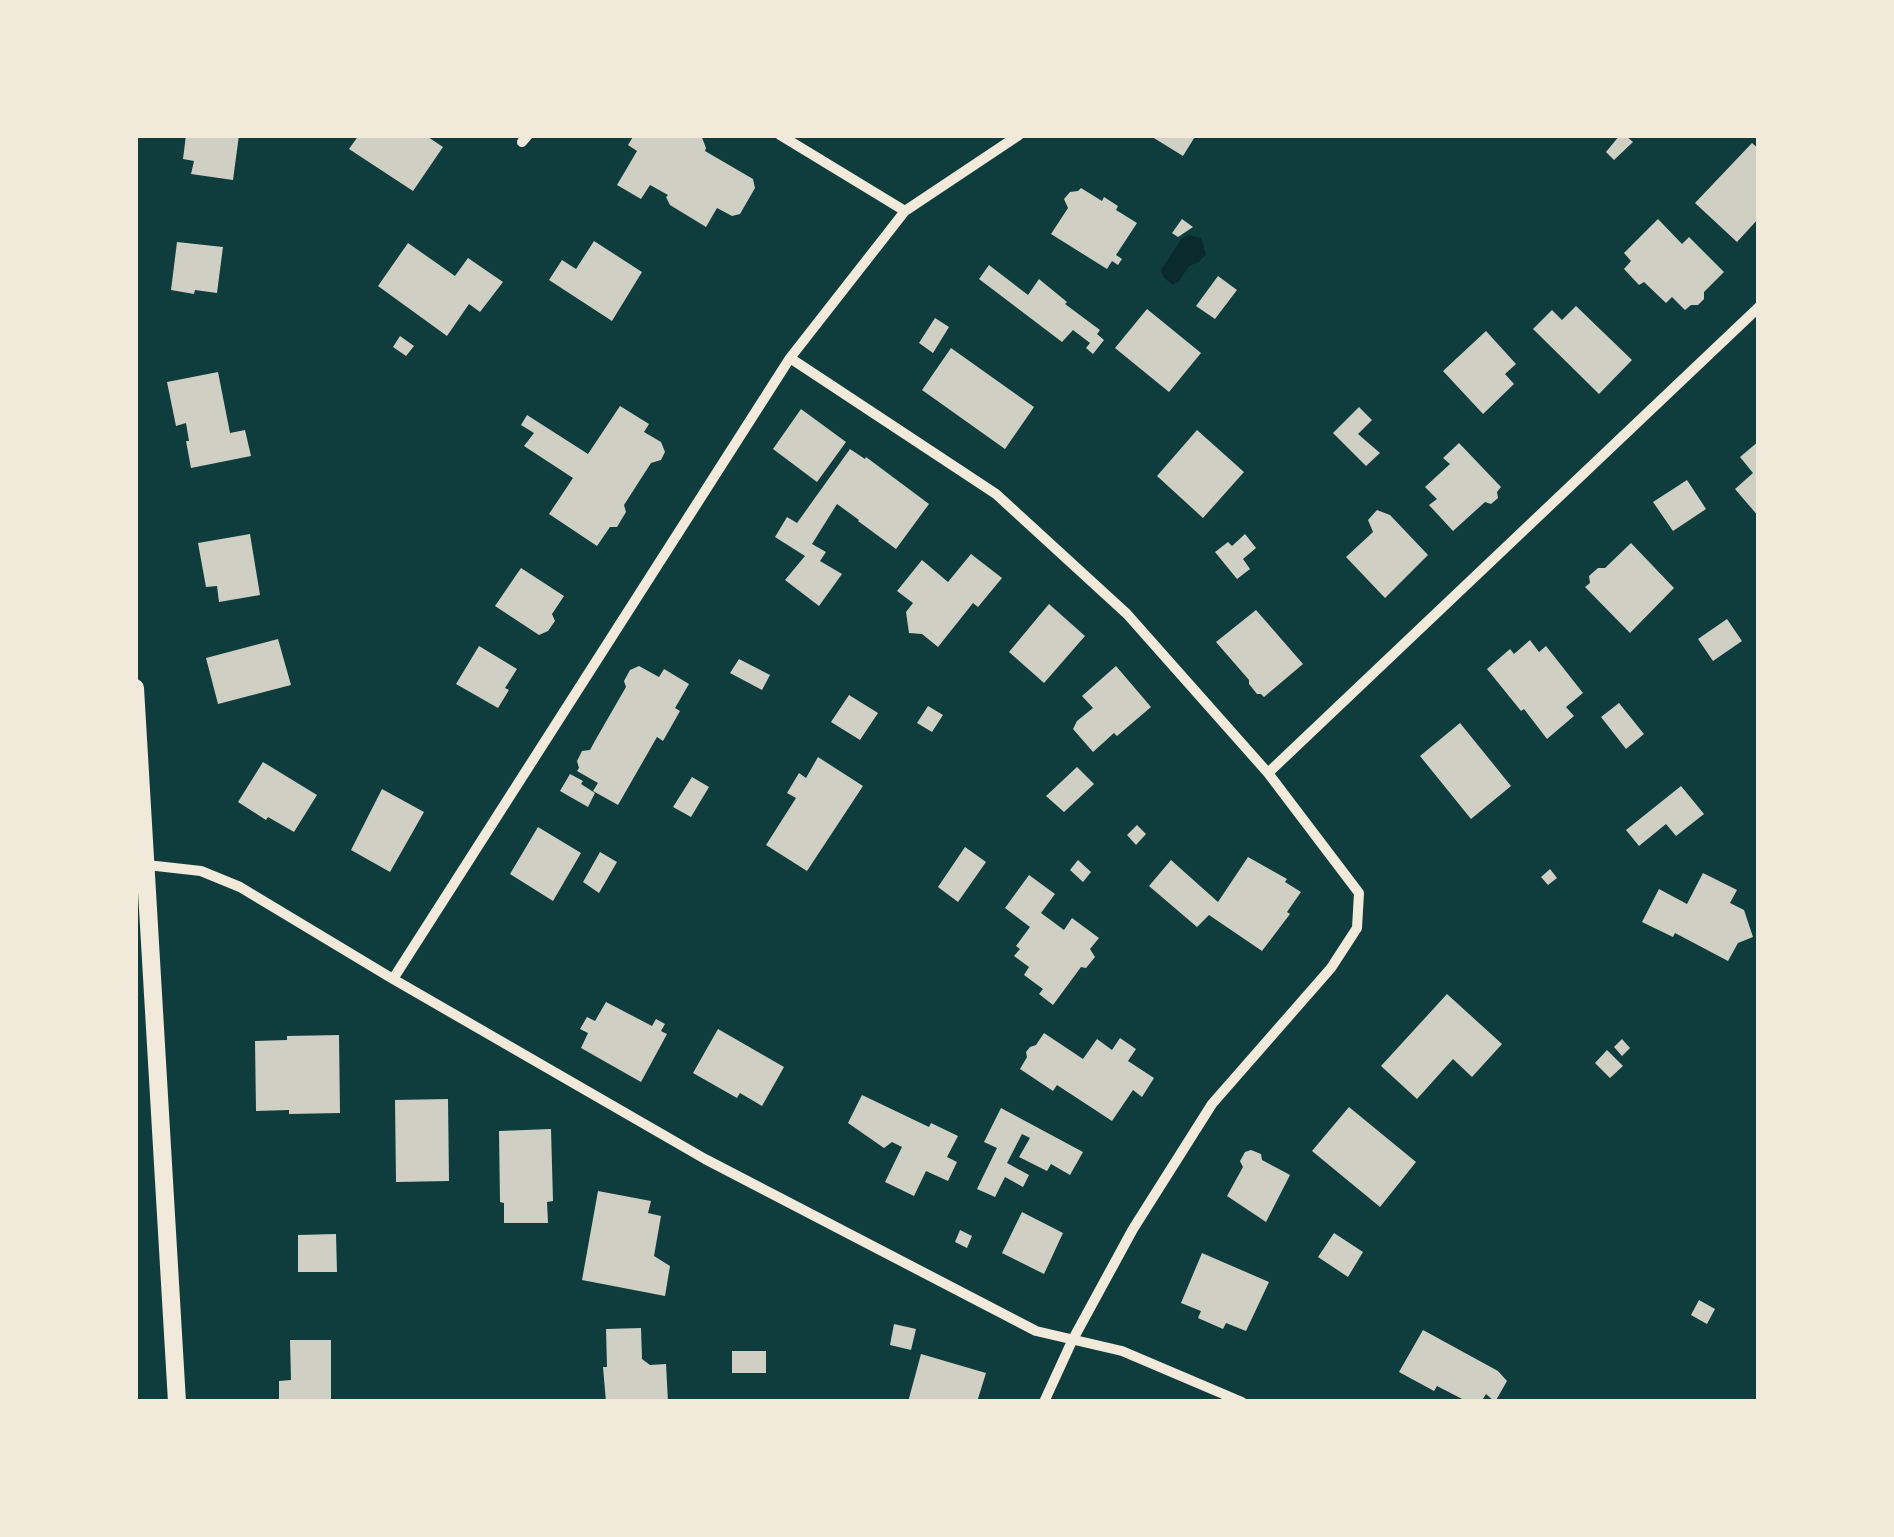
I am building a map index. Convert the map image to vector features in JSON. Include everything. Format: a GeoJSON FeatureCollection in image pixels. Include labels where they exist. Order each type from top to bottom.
{"type":"FeatureCollection","features":[{"type":"Feature","properties":{"kind":"street"},"geometry":{"type":"LineString","coordinates":[[780,135],[905,211]]}},
{"type":"Feature","properties":{"kind":"street"},"geometry":{"type":"LineString","coordinates":[[393,979],[790,358],[905,211],[1019,135]]}},
{"type":"Feature","properties":{"kind":"street"},"geometry":{"type":"LineString","coordinates":[[1268,773],[1759,307]]}},
{"type":"Feature","properties":{"kind":"street"},"geometry":{"type":"LineString","coordinates":[[790,358],[996,494],[1127,614],[1268,773],[1359,894],[1357,928],[1331,968],[1212,1104],[1133,1229],[1072,1341],[1044,1402]]}},
{"type":"Feature","properties":{"kind":"street"},"geometry":{"type":"LineString","coordinates":[[135,688],[177,1402]]}},
{"type":"Feature","properties":{"kind":"street"},"geometry":{"type":"LineString","coordinates":[[146,865],[200,871],[240,888],[705,1159],[1036,1331],[1122,1351],[1242,1402]]}},
{"type":"Feature","properties":{"kind":"water"},"geometry":{"type":"Polygon","coordinates":[[[1182,238],[1201,238],[1206,254],[1173,285],[1161,270],[1182,238]]]}},
{"type":"Feature","properties":{"kind":"building"},"geometry":{"type":"Polygon","coordinates":[[[186,135],[239,135],[233,180],[191,174],[194,161],[183,159],[186,135]]]}},
{"type":"Feature","properties":{"kind":"building"},"geometry":{"type":"Polygon","coordinates":[[[359,135],[425,135],[443,147],[413,191],[349,149],[359,135]]]}},
{"type":"Feature","properties":{"kind":"building"},"geometry":{"type":"Polygon","coordinates":[[[634,135],[701,135],[705,151],[753,179],[755,188],[740,214],[732,216],[717,208],[706,227],[670,205],[668,195],[650,185],[641,199],[617,185],[637,151],[628,145],[634,135]]]}},
{"type":"Feature","properties":{"kind":"building"},"geometry":{"type":"Polygon","coordinates":[[[1149,135],[1196,135],[1183,156],[1149,135]]]}},
{"type":"Feature","properties":{"kind":"building"},"geometry":{"type":"Polygon","coordinates":[[[1620,135],[1633,142],[1614,160],[1606,152],[1620,135]]]}},
{"type":"Feature","properties":{"kind":"building"},"geometry":{"type":"Polygon","coordinates":[[[1752,143],[1759,149],[1759,218],[1737,242],[1695,203],[1752,143]]]}},
{"type":"Feature","properties":{"kind":"building"},"geometry":{"type":"Polygon","coordinates":[[[1081,188],[1102,201],[1104,197],[1137,223],[1116,255],[1122,259],[1118,265],[1112,261],[1107,269],[1051,234],[1068,208],[1064,199],[1081,188]]]}},
{"type":"Feature","properties":{"kind":"building"},"geometry":{"type":"Polygon","coordinates":[[[1182,219],[1193,227],[1178,237],[1172,233],[1182,219]]]}},
{"type":"Feature","properties":{"kind":"building"},"geometry":{"type":"Polygon","coordinates":[[[1658,219],[1682,244],[1689,237],[1724,272],[1704,292],[1698,305],[1685,310],[1672,297],[1666,303],[1644,282],[1639,285],[1624,269],[1631,261],[1624,253],[1658,219]]]}},
{"type":"Feature","properties":{"kind":"building"},"geometry":{"type":"Polygon","coordinates":[[[594,241],[642,272],[612,321],[549,280],[562,260],[576,269],[594,241]]]}},
{"type":"Feature","properties":{"kind":"building"},"geometry":{"type":"Polygon","coordinates":[[[177,242],[223,247],[217,293],[171,290],[177,242]]]}},
{"type":"Feature","properties":{"kind":"building"},"geometry":{"type":"Polygon","coordinates":[[[408,243],[455,276],[468,258],[503,282],[480,312],[469,304],[447,336],[378,286],[408,243]]]}},
{"type":"Feature","properties":{"kind":"building"},"geometry":{"type":"Polygon","coordinates":[[[989,265],[1028,295],[1039,279],[1100,330],[1097,334],[1104,340],[1093,354],[1086,348],[1090,343],[1073,330],[1062,342],[979,279],[989,265]]]}},
{"type":"Feature","properties":{"kind":"building"},"geometry":{"type":"Polygon","coordinates":[[[1218,276],[1237,290],[1215,319],[1196,306],[1218,276]]]}},
{"type":"Feature","properties":{"kind":"building"},"geometry":{"type":"Polygon","coordinates":[[[1576,306],[1632,360],[1599,394],[1533,329],[1552,310],[1562,320],[1576,306]]]}},
{"type":"Feature","properties":{"kind":"building"},"geometry":{"type":"Polygon","coordinates":[[[1147,309],[1201,353],[1169,392],[1115,348],[1147,309]]]}},
{"type":"Feature","properties":{"kind":"building"},"geometry":{"type":"Polygon","coordinates":[[[935,318],[949,327],[933,353],[919,343],[935,318]]]}},
{"type":"Feature","properties":{"kind":"building"},"geometry":{"type":"Polygon","coordinates":[[[1486,331],[1516,364],[1505,374],[1514,384],[1483,414],[1443,371],[1486,331]]]}},
{"type":"Feature","properties":{"kind":"building"},"geometry":{"type":"Polygon","coordinates":[[[400,336],[414,346],[406,356],[393,347],[400,336]]]}},
{"type":"Feature","properties":{"kind":"building"},"geometry":{"type":"Polygon","coordinates":[[[951,348],[1034,407],[1005,449],[922,390],[951,348]]]}},
{"type":"Feature","properties":{"kind":"building"},"geometry":{"type":"Polygon","coordinates":[[[218,372],[230,433],[245,430],[251,456],[191,468],[186,423],[176,426],[167,382],[218,372]]]}},
{"type":"Feature","properties":{"kind":"building"},"geometry":{"type":"Polygon","coordinates":[[[620,406],[649,424],[644,432],[661,442],[665,452],[661,460],[651,463],[624,505],[626,512],[617,527],[610,527],[597,546],[549,514],[573,478],[524,446],[534,433],[521,425],[527,415],[588,454],[620,406]]]}},
{"type":"Feature","properties":{"kind":"building"},"geometry":{"type":"Polygon","coordinates":[[[1359,407],[1372,420],[1358,434],[1380,453],[1366,466],[1333,433],[1359,407]]]}},
{"type":"Feature","properties":{"kind":"building"},"geometry":{"type":"Polygon","coordinates":[[[801,409],[846,442],[817,482],[773,449],[801,409]]]}},
{"type":"Feature","properties":{"kind":"building"},"geometry":{"type":"Polygon","coordinates":[[[1197,430],[1244,472],[1203,518],[1157,476],[1197,430]]]}},
{"type":"Feature","properties":{"kind":"building"},"geometry":{"type":"Polygon","coordinates":[[[1759,441],[1759,517],[1735,489],[1753,473],[1740,457],[1759,441]]]}},
{"type":"Feature","properties":{"kind":"building"},"geometry":{"type":"Polygon","coordinates":[[[1459,443],[1501,487],[1498,498],[1491,504],[1485,502],[1453,531],[1429,505],[1437,499],[1425,487],[1450,464],[1443,458],[1459,443]]]}},
{"type":"Feature","properties":{"kind":"building"},"geometry":{"type":"Polygon","coordinates":[[[850,449],[929,504],[896,549],[837,504],[812,544],[826,552],[820,561],[842,574],[819,606],[785,580],[805,556],[775,537],[787,517],[797,523],[850,449]]]}},
{"type":"Feature","properties":{"kind":"building"},"geometry":{"type":"Polygon","coordinates":[[[1687,480],[1706,509],[1673,531],[1653,502],[1687,480]]]}},
{"type":"Feature","properties":{"kind":"building"},"geometry":{"type":"Polygon","coordinates":[[[1377,510],[1390,515],[1428,555],[1385,598],[1346,557],[1373,532],[1368,520],[1377,510]]]}},
{"type":"Feature","properties":{"kind":"building"},"geometry":{"type":"Polygon","coordinates":[[[250,534],[260,595],[219,602],[217,586],[206,587],[198,543],[250,534]]]}},
{"type":"Feature","properties":{"kind":"building"},"geometry":{"type":"Polygon","coordinates":[[[1245,534],[1256,548],[1243,559],[1250,569],[1237,579],[1215,552],[1228,542],[1232,546],[1245,534]]]}},
{"type":"Feature","properties":{"kind":"building"},"geometry":{"type":"Polygon","coordinates":[[[1631,543],[1674,588],[1630,633],[1585,587],[1590,583],[1589,576],[1598,568],[1605,568],[1631,543]]]}},
{"type":"Feature","properties":{"kind":"building"},"geometry":{"type":"Polygon","coordinates":[[[971,554],[1002,578],[978,607],[973,603],[938,647],[922,634],[909,633],[906,612],[913,603],[897,591],[922,560],[948,582],[971,554]]]}},
{"type":"Feature","properties":{"kind":"building"},"geometry":{"type":"Polygon","coordinates":[[[521,568],[564,596],[552,614],[555,621],[539,635],[495,606],[521,568]]]}},
{"type":"Feature","properties":{"kind":"building"},"geometry":{"type":"Polygon","coordinates":[[[1049,604],[1085,636],[1044,683],[1009,652],[1049,604]]]}},
{"type":"Feature","properties":{"kind":"building"},"geometry":{"type":"Polygon","coordinates":[[[1256,610],[1303,664],[1264,697],[1257,694],[1216,642],[1256,610]]]}},
{"type":"Feature","properties":{"kind":"building"},"geometry":{"type":"Polygon","coordinates":[[[1727,619],[1742,641],[1713,661],[1698,639],[1727,619]]]}},
{"type":"Feature","properties":{"kind":"building"},"geometry":{"type":"Polygon","coordinates":[[[278,639],[291,685],[218,704],[206,658],[278,639]]]}},
{"type":"Feature","properties":{"kind":"building"},"geometry":{"type":"Polygon","coordinates":[[[1530,640],[1539,652],[1546,646],[1583,693],[1566,707],[1574,716],[1547,739],[1487,669],[1510,649],[1514,654],[1530,640]]]}},
{"type":"Feature","properties":{"kind":"building"},"geometry":{"type":"Polygon","coordinates":[[[479,646],[517,669],[498,708],[456,684],[479,646]]]}},
{"type":"Feature","properties":{"kind":"building"},"geometry":{"type":"Polygon","coordinates":[[[739,659],[770,675],[762,690],[730,673],[739,659]]]}},
{"type":"Feature","properties":{"kind":"building"},"geometry":{"type":"Polygon","coordinates":[[[639,666],[659,677],[664,669],[689,684],[675,708],[680,711],[663,741],[657,737],[618,805],[593,791],[598,783],[577,771],[577,761],[582,751],[590,750],[626,687],[624,681],[630,670],[639,666]]]}},
{"type":"Feature","properties":{"kind":"building"},"geometry":{"type":"Polygon","coordinates":[[[1116,666],[1151,707],[1093,752],[1073,729],[1093,708],[1082,696],[1116,666]]]}},
{"type":"Feature","properties":{"kind":"building"},"geometry":{"type":"Polygon","coordinates":[[[849,695],[878,713],[860,740],[831,722],[849,695]]]}},
{"type":"Feature","properties":{"kind":"building"},"geometry":{"type":"Polygon","coordinates":[[[1619,703],[1644,734],[1626,749],[1601,717],[1619,703]]]}},
{"type":"Feature","properties":{"kind":"building"},"geometry":{"type":"Polygon","coordinates":[[[928,706],[943,715],[932,732],[917,723],[928,706]]]}},
{"type":"Feature","properties":{"kind":"building"},"geometry":{"type":"Polygon","coordinates":[[[1460,723],[1511,786],[1471,819],[1420,756],[1460,723]]]}},
{"type":"Feature","properties":{"kind":"building"},"geometry":{"type":"Polygon","coordinates":[[[818,757],[863,786],[807,871],[766,845],[796,798],[787,793],[799,773],[806,778],[818,757]]]}},
{"type":"Feature","properties":{"kind":"building"},"geometry":{"type":"Polygon","coordinates":[[[263,762],[317,795],[294,832],[238,802],[263,762]]]}},
{"type":"Feature","properties":{"kind":"building"},"geometry":{"type":"Polygon","coordinates":[[[1077,767],[1094,784],[1064,812],[1046,796],[1077,767]]]}},
{"type":"Feature","properties":{"kind":"building"},"geometry":{"type":"Polygon","coordinates":[[[570,774],[595,793],[588,807],[560,791],[570,774]]]}},
{"type":"Feature","properties":{"kind":"building"},"geometry":{"type":"Polygon","coordinates":[[[692,777],[709,787],[691,817],[673,807],[692,777]]]}},
{"type":"Feature","properties":{"kind":"building"},"geometry":{"type":"Polygon","coordinates":[[[1681,786],[1704,814],[1676,836],[1666,824],[1639,846],[1626,830],[1681,786]]]}},
{"type":"Feature","properties":{"kind":"building"},"geometry":{"type":"Polygon","coordinates":[[[382,789],[424,812],[390,872],[351,850],[382,789]]]}},
{"type":"Feature","properties":{"kind":"building"},"geometry":{"type":"Polygon","coordinates":[[[1137,825],[1146,834],[1136,845],[1127,835],[1137,825]]]}},
{"type":"Feature","properties":{"kind":"building"},"geometry":{"type":"Polygon","coordinates":[[[538,827],[581,853],[553,901],[510,874],[538,827]]]}},
{"type":"Feature","properties":{"kind":"building"},"geometry":{"type":"Polygon","coordinates":[[[965,847],[986,862],[958,902],[938,887],[965,847]]]}},
{"type":"Feature","properties":{"kind":"building"},"geometry":{"type":"Polygon","coordinates":[[[600,852],[617,862],[599,893],[583,882],[600,852]]]}},
{"type":"Feature","properties":{"kind":"building"},"geometry":{"type":"Polygon","coordinates":[[[1248,857],[1287,879],[1285,882],[1301,892],[1262,951],[1209,915],[1197,927],[1149,886],[1171,860],[1218,902],[1248,857]]]}},
{"type":"Feature","properties":{"kind":"building"},"geometry":{"type":"Polygon","coordinates":[[[1078,860],[1091,872],[1083,882],[1070,870],[1078,860]]]}},
{"type":"Feature","properties":{"kind":"building"},"geometry":{"type":"Polygon","coordinates":[[[1550,869],[1557,878],[1548,885],[1541,877],[1550,869]]]}},
{"type":"Feature","properties":{"kind":"building"},"geometry":{"type":"Polygon","coordinates":[[[1703,873],[1737,890],[1730,903],[1744,910],[1753,937],[1738,943],[1728,961],[1675,933],[1673,937],[1642,922],[1659,889],[1687,904],[1703,873]]]}},
{"type":"Feature","properties":{"kind":"building"},"geometry":{"type":"Polygon","coordinates":[[[1029,875],[1055,894],[1041,913],[1064,930],[1072,918],[1099,938],[1090,949],[1095,957],[1086,968],[1081,967],[1053,1005],[1039,994],[1043,989],[1024,975],[1029,967],[1014,956],[1020,949],[1016,946],[1030,927],[1005,908],[1029,875]]]}},
{"type":"Feature","properties":{"kind":"building"},"geometry":{"type":"Polygon","coordinates":[[[1447,994],[1502,1044],[1472,1077],[1453,1059],[1417,1099],[1381,1066],[1447,994]]]}},
{"type":"Feature","properties":{"kind":"building"},"geometry":{"type":"Polygon","coordinates":[[[606,1002],[652,1026],[656,1019],[665,1024],[661,1031],[667,1034],[641,1082],[581,1048],[588,1033],[580,1029],[587,1017],[595,1021],[606,1002]]]}},
{"type":"Feature","properties":{"kind":"building"},"geometry":{"type":"Polygon","coordinates":[[[718,1029],[784,1067],[762,1106],[740,1093],[737,1098],[693,1073],[718,1029]]]}},
{"type":"Feature","properties":{"kind":"building"},"geometry":{"type":"Polygon","coordinates":[[[1044,1033],[1083,1059],[1097,1039],[1112,1050],[1120,1038],[1136,1049],[1128,1061],[1154,1078],[1142,1097],[1133,1090],[1112,1121],[1057,1085],[1053,1091],[1020,1069],[1026,1052],[1044,1033]]]}},
{"type":"Feature","properties":{"kind":"building"},"geometry":{"type":"Polygon","coordinates":[[[339,1035],[340,1113],[256,1111],[255,1041],[339,1035]]]}},
{"type":"Feature","properties":{"kind":"building"},"geometry":{"type":"Polygon","coordinates":[[[1622,1039],[1630,1048],[1622,1056],[1614,1047],[1622,1039]]]}},
{"type":"Feature","properties":{"kind":"building"},"geometry":{"type":"Polygon","coordinates":[[[1607,1050],[1623,1066],[1610,1078],[1595,1063],[1607,1050]]]}},
{"type":"Feature","properties":{"kind":"building"},"geometry":{"type":"Polygon","coordinates":[[[862,1095],[929,1127],[931,1123],[958,1136],[947,1157],[957,1162],[948,1181],[926,1171],[914,1196],[885,1182],[902,1147],[892,1142],[884,1148],[848,1123],[862,1095]]]}},
{"type":"Feature","properties":{"kind":"building"},"geometry":{"type":"Polygon","coordinates":[[[448,1099],[449,1181],[396,1182],[395,1100],[448,1099]]]}},
{"type":"Feature","properties":{"kind":"building"},"geometry":{"type":"Polygon","coordinates":[[[1349,1107],[1416,1162],[1380,1207],[1312,1151],[1349,1107]]]}},
{"type":"Feature","properties":{"kind":"building"},"geometry":{"type":"Polygon","coordinates":[[[1001,1108],[1083,1152],[1070,1175],[1051,1164],[1047,1171],[1019,1157],[1030,1138],[1022,1134],[1007,1163],[1029,1175],[1023,1187],[1005,1177],[995,1197],[977,1189],[997,1148],[984,1142],[1001,1108]]]}},
{"type":"Feature","properties":{"kind":"building"},"geometry":{"type":"Polygon","coordinates":[[[551,1129],[553,1201],[547,1202],[548,1223],[504,1223],[499,1131],[551,1129]]]}},
{"type":"Feature","properties":{"kind":"building"},"geometry":{"type":"Polygon","coordinates":[[[1251,1150],[1290,1175],[1266,1222],[1227,1196],[1243,1167],[1240,1161],[1251,1150]]]}},
{"type":"Feature","properties":{"kind":"building"},"geometry":{"type":"Polygon","coordinates":[[[598,1191],[651,1201],[648,1213],[661,1216],[654,1256],[670,1266],[665,1296],[582,1280],[598,1191]]]}},
{"type":"Feature","properties":{"kind":"building"},"geometry":{"type":"Polygon","coordinates":[[[1022,1212],[1063,1233],[1044,1274],[1002,1253],[1022,1212]]]}},
{"type":"Feature","properties":{"kind":"building"},"geometry":{"type":"Polygon","coordinates":[[[960,1230],[972,1236],[967,1248],[955,1242],[960,1230]]]}},
{"type":"Feature","properties":{"kind":"building"},"geometry":{"type":"Polygon","coordinates":[[[1334,1233],[1363,1252],[1348,1277],[1318,1257],[1334,1233]]]}},
{"type":"Feature","properties":{"kind":"building"},"geometry":{"type":"Polygon","coordinates":[[[336,1234],[337,1272],[298,1272],[298,1235],[336,1234]]]}},
{"type":"Feature","properties":{"kind":"building"},"geometry":{"type":"Polygon","coordinates":[[[1202,1253],[1269,1282],[1246,1331],[1226,1323],[1223,1329],[1198,1318],[1201,1311],[1181,1303],[1202,1253]]]}},
{"type":"Feature","properties":{"kind":"building"},"geometry":{"type":"Polygon","coordinates":[[[1699,1300],[1715,1309],[1707,1324],[1691,1315],[1699,1300]]]}},
{"type":"Feature","properties":{"kind":"building"},"geometry":{"type":"Polygon","coordinates":[[[894,1324],[916,1329],[911,1350],[890,1345],[894,1324]]]}},
{"type":"Feature","properties":{"kind":"building"},"geometry":{"type":"Polygon","coordinates":[[[641,1328],[642,1359],[650,1365],[666,1364],[668,1402],[606,1402],[606,1329],[641,1328]]]}},
{"type":"Feature","properties":{"kind":"building"},"geometry":{"type":"Polygon","coordinates":[[[1423,1330],[1498,1371],[1507,1381],[1495,1402],[1486,1394],[1481,1402],[1468,1402],[1437,1386],[1434,1391],[1399,1372],[1423,1330]]]}},
{"type":"Feature","properties":{"kind":"building"},"geometry":{"type":"Polygon","coordinates":[[[290,1340],[331,1340],[331,1402],[279,1402],[279,1381],[291,1380],[290,1340]]]}},
{"type":"Feature","properties":{"kind":"building"},"geometry":{"type":"Polygon","coordinates":[[[732,1351],[766,1351],[766,1373],[732,1373],[732,1351]]]}},
{"type":"Feature","properties":{"kind":"building"},"geometry":{"type":"Polygon","coordinates":[[[921,1354],[986,1373],[977,1402],[908,1402],[921,1354]]]}}]}
